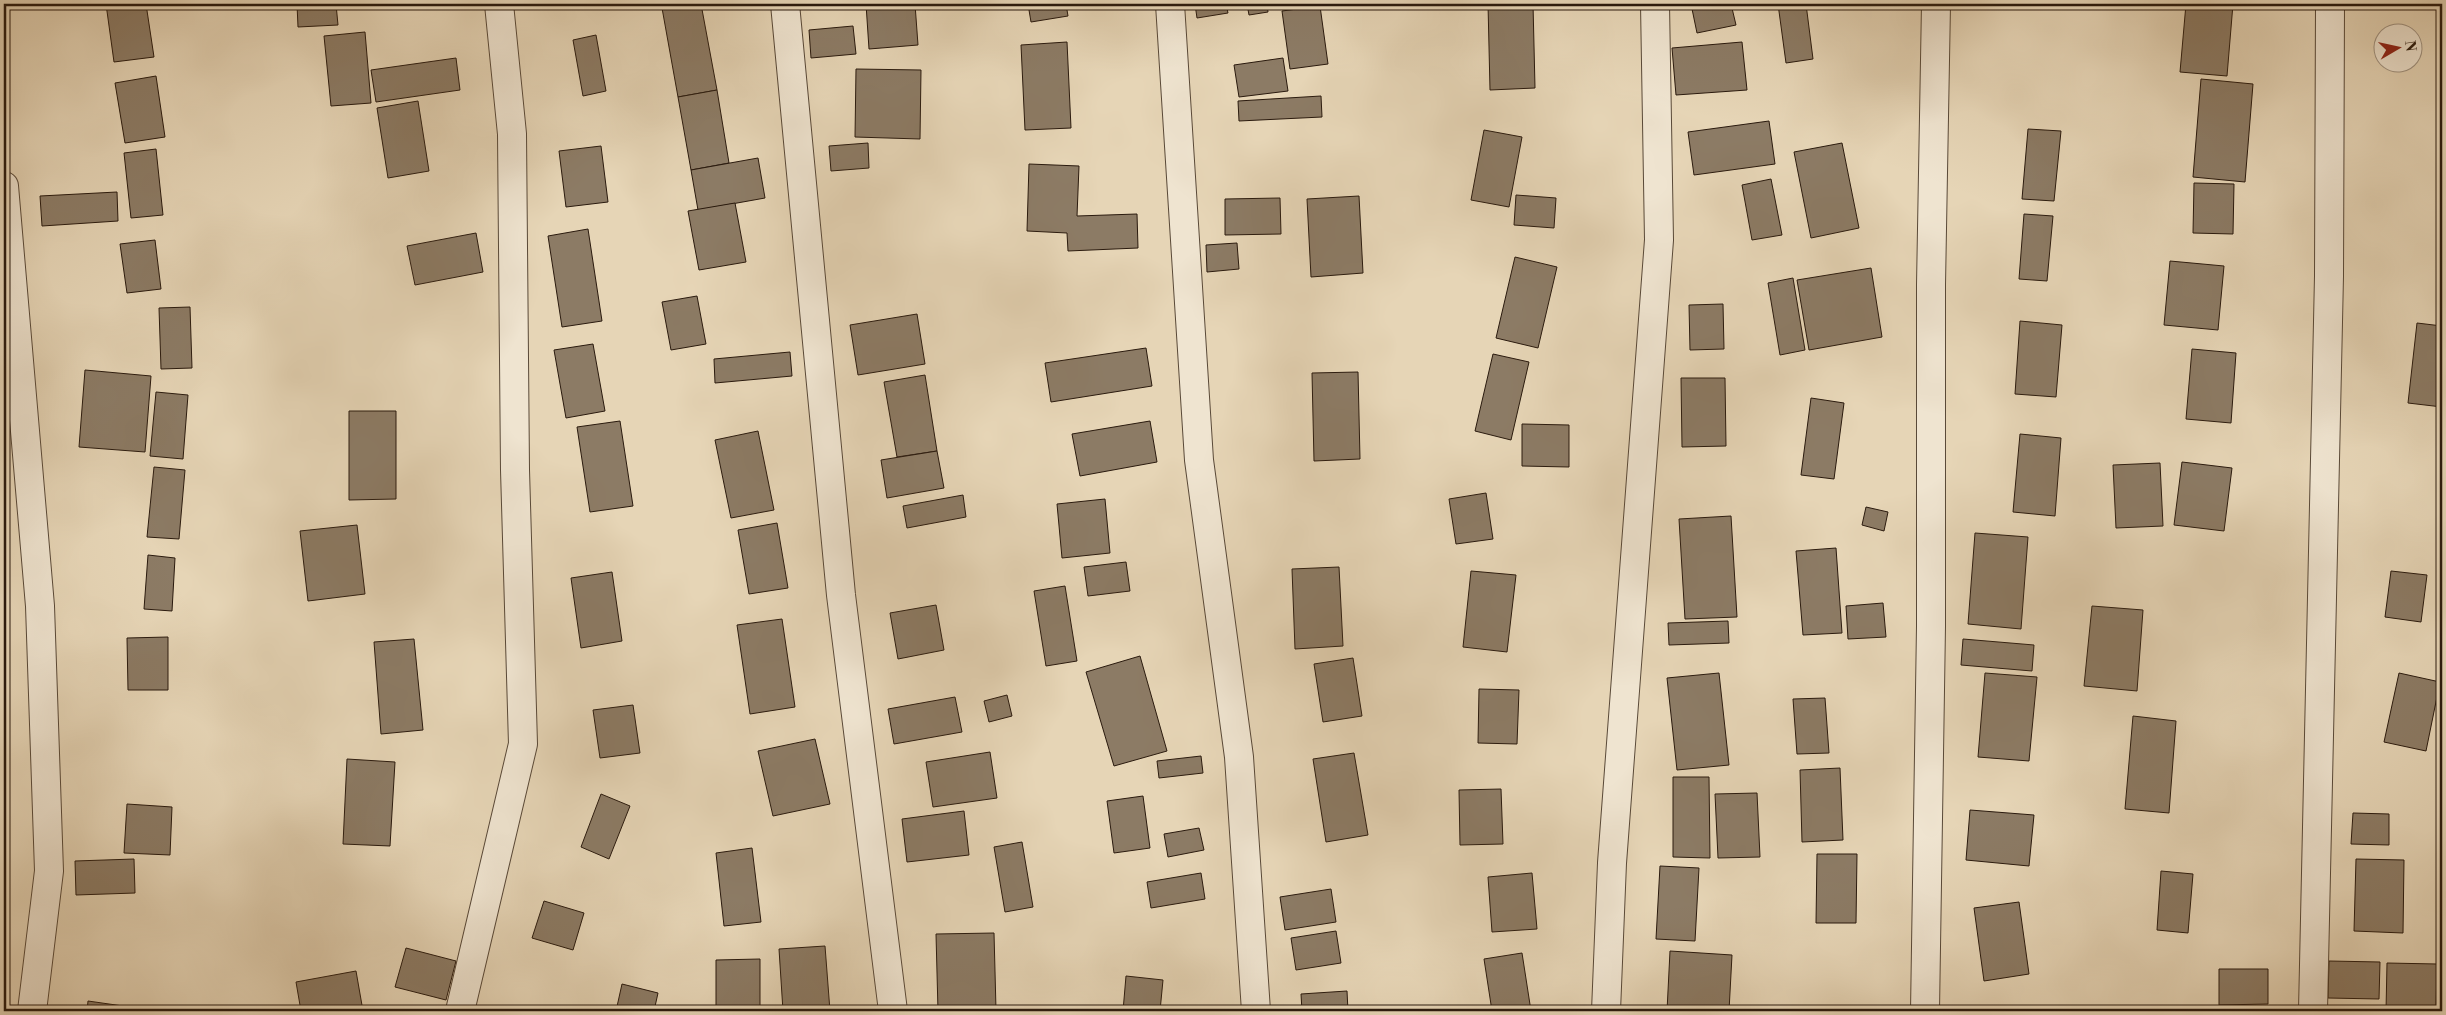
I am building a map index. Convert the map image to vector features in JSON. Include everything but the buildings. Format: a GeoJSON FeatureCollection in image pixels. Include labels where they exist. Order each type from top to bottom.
{"type":"FeatureCollection","features":[{"type":"Feature","properties":{"kind":"street"},"geometry":{"type":"LineString","coordinates":[[460,1011],[524,744],[515,470],[512,134],[499,4]]}},
{"type":"Feature","properties":{"kind":"street"},"geometry":{"type":"LineString","coordinates":[[785,4],[840,595],[893,1011]]}},
{"type":"Feature","properties":{"kind":"street"},"geometry":{"type":"LineString","coordinates":[[1170,4],[1199,460],[1239,757],[1256,1011]]}},
{"type":"Feature","properties":{"kind":"street"},"geometry":{"type":"LineString","coordinates":[[1606,1011],[1612,863],[1659,240],[1655,4]]}},
{"type":"Feature","properties":{"kind":"street"},"geometry":{"type":"LineString","coordinates":[[1925,1011],[1932,626],[1931,285],[1936,4]]}},
{"type":"Feature","properties":{"kind":"street"},"geometry":{"type":"LineString","coordinates":[[2313,1011],[2329,276],[2330,4]]}},
{"type":"Feature","properties":{"kind":"street"},"geometry":{"type":"LineString","coordinates":[[4,186],[40,625],[48,871],[32,1011]]}}]}
